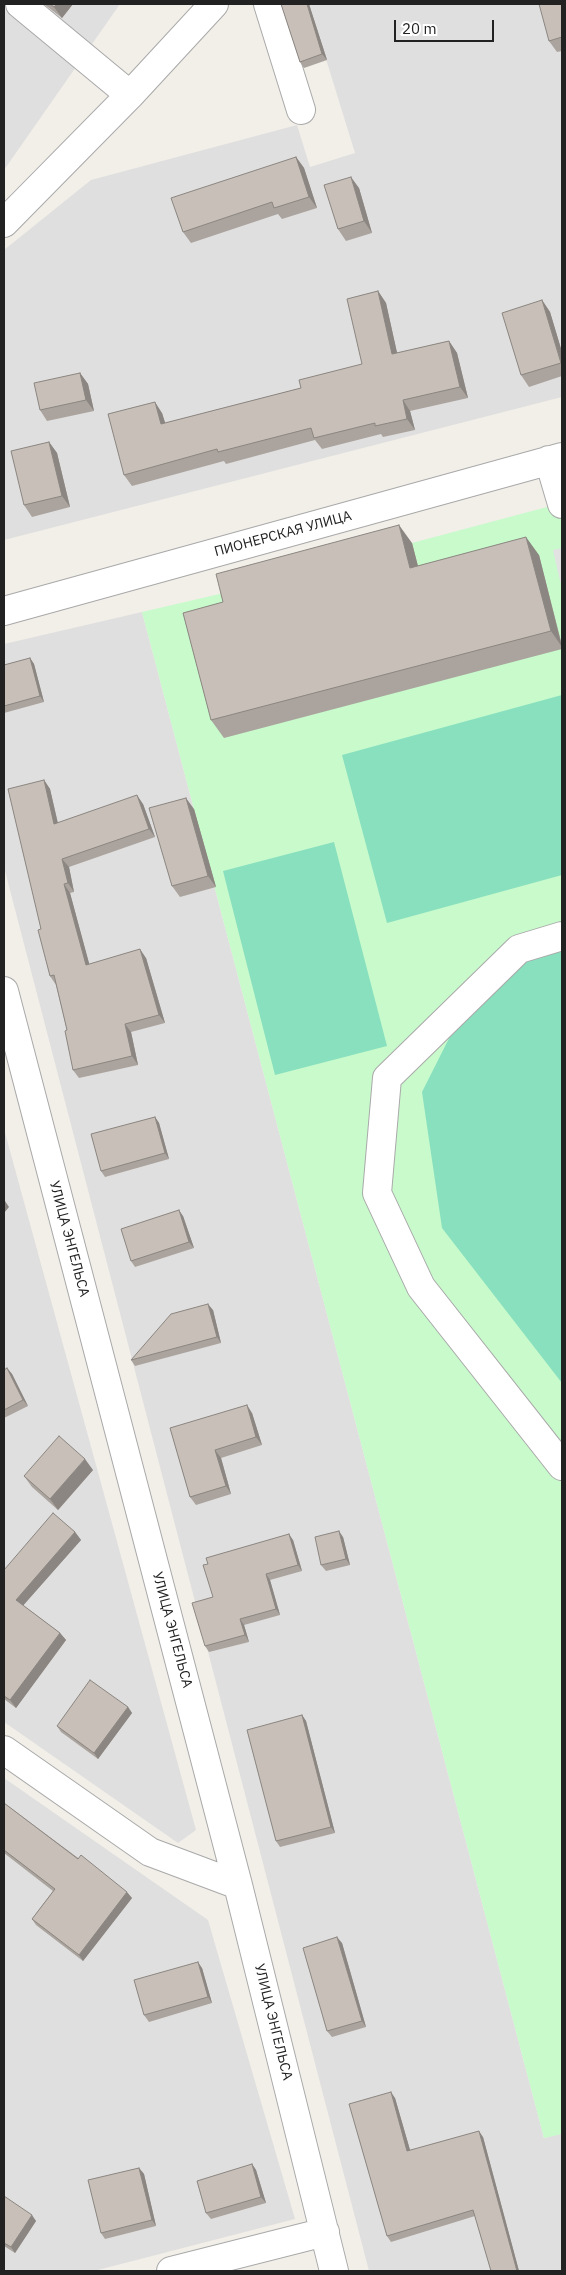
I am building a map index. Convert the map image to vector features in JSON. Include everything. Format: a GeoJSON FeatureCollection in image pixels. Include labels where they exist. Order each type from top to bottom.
{"type":"FeatureCollection","features":[{"type":"Feature","properties":{"kind":"street"},"geometry":{"type":"LineString","coordinates":[[20,4],[130,95]]}},
{"type":"Feature","properties":{"kind":"street"},"geometry":{"type":"LineString","coordinates":[[4,223],[130,95],[214,4]]}},
{"type":"Feature","properties":{"kind":"street"},"geometry":{"type":"LineString","coordinates":[[268,4],[300,110]]}},
{"type":"Feature","properties":{"kind":"street"},"geometry":{"type":"LineString","coordinates":[[556,458],[562,504]]}},
{"type":"Feature","properties":{"kind":"street","name":"ПИОНЕРСКАЯ УЛИЦА"},"geometry":{"type":"LineString","coordinates":[[4,611],[556,458]]}},
{"type":"Feature","properties":{"kind":"street"},"geometry":{"type":"LineString","coordinates":[[562,936],[519,949],[387,1078],[377,1193],[421,1287],[562,1466]]}},
{"type":"Feature","properties":{"kind":"street","name":"УЛИЦА ЭНГЕЛЬСА"},"geometry":{"type":"LineString","coordinates":[[4,991],[238,1885],[334,2271]]}},
{"type":"Feature","properties":{"kind":"street"},"geometry":{"type":"LineString","coordinates":[[4,1750],[150,1852],[238,1885]]}},
{"type":"Feature","properties":{"kind":"street"},"geometry":{"type":"LineString","coordinates":[[171,2271],[325,2232]]}},
{"type":"Feature","properties":{"kind":"shaded area"},"geometry":{"type":"Polygon","coordinates":[[[4,4],[120,4],[4,170],[4,4]]]}},
{"type":"Feature","properties":{"kind":"shaded area"},"geometry":{"type":"Polygon","coordinates":[[[309,4],[562,4],[562,397],[4,540],[4,250],[91,180],[297,125],[310,167],[355,153],[309,4]]]}},
{"type":"Feature","properties":{"kind":"shaded area"},"geometry":{"type":"Polygon","coordinates":[[[562,548],[562,589],[553,550],[562,548]]]}},
{"type":"Feature","properties":{"kind":"shaded area"},"geometry":{"type":"Polygon","coordinates":[[[142,612],[544,2138],[562,2133],[562,2271],[369,2271],[4,867],[4,644],[142,612]]]}},
{"type":"Feature","properties":{"kind":"shaded area"},"geometry":{"type":"Polygon","coordinates":[[[4,1129],[196,1830],[178,1843],[4,1722],[4,1129]]]}},
{"type":"Feature","properties":{"kind":"shaded area"},"geometry":{"type":"Polygon","coordinates":[[[4,1778],[208,1920],[295,2219],[94,2271],[4,2271],[4,1778]]]}},
{"type":"Feature","properties":{"kind":"green space"},"geometry":{"type":"Polygon","coordinates":[[[562,503],[562,2134],[544,2138],[142,612],[228,592],[562,503]]]}},
{"type":"Feature","properties":{"kind":"green space"},"geometry":{"type":"Polygon","coordinates":[[[562,695],[562,875],[387,923],[342,755],[562,695]]]}},
{"type":"Feature","properties":{"kind":"green space"},"geometry":{"type":"Polygon","coordinates":[[[334,842],[387,1046],[275,1075],[223,871],[334,842]]]}},
{"type":"Feature","properties":{"kind":"green space"},"geometry":{"type":"Polygon","coordinates":[[[562,938],[562,1383],[442,1228],[422,1092],[490,957],[562,938]]]}},
{"type":"Feature","properties":{"kind":"building"},"geometry":{"type":"Polygon","coordinates":[[[281,4],[307,4],[322,54],[300,62],[281,4]]]}},
{"type":"Feature","properties":{"kind":"building"},"geometry":{"type":"Polygon","coordinates":[[[539,4],[562,4],[562,37],[549,41],[539,4]]]}},
{"type":"Feature","properties":{"kind":"building"},"geometry":{"type":"Polygon","coordinates":[[[296,157],[309,197],[274,208],[272,202],[183,232],[171,198],[296,157]]]}},
{"type":"Feature","properties":{"kind":"building"},"geometry":{"type":"Polygon","coordinates":[[[351,177],[364,221],[338,229],[324,185],[351,177]]]}},
{"type":"Feature","properties":{"kind":"building"},"geometry":{"type":"Polygon","coordinates":[[[378,291],[392,354],[449,341],[460,387],[403,400],[407,419],[375,426],[375,423],[314,438],[311,428],[218,452],[217,449],[124,475],[108,414],[155,402],[161,424],[301,388],[299,380],[362,364],[347,299],[378,291]]]}},
{"type":"Feature","properties":{"kind":"building"},"geometry":{"type":"Polygon","coordinates":[[[542,300],[561,363],[521,375],[502,313],[542,300]]]}},
{"type":"Feature","properties":{"kind":"building"},"geometry":{"type":"Polygon","coordinates":[[[80,373],[86,400],[40,410],[34,383],[80,373]]]}},
{"type":"Feature","properties":{"kind":"building"},"geometry":{"type":"Polygon","coordinates":[[[49,442],[62,496],[24,505],[11,451],[49,442]]]}},
{"type":"Feature","properties":{"kind":"building"},"geometry":{"type":"Polygon","coordinates":[[[399,525],[410,568],[526,537],[551,631],[211,720],[183,613],[223,602],[216,574],[399,525]]]}},
{"type":"Feature","properties":{"kind":"building"},"geometry":{"type":"Polygon","coordinates":[[[30,658],[40,696],[4,706],[4,665],[30,658]]]}},
{"type":"Feature","properties":{"kind":"building"},"geometry":{"type":"Polygon","coordinates":[[[44,780],[54,824],[137,795],[149,829],[62,859],[68,883],[64,884],[86,965],[140,949],[159,1015],[125,1024],[132,1056],[73,1070],[65,1031],[67,1030],[54,975],[50,976],[38,930],[41,929],[8,789],[44,780]]]}},
{"type":"Feature","properties":{"kind":"building"},"geometry":{"type":"Polygon","coordinates":[[[186,798],[208,876],[172,886],[149,808],[186,798]]]}},
{"type":"Feature","properties":{"kind":"building"},"geometry":{"type":"Polygon","coordinates":[[[155,1117],[165,1153],[101,1171],[91,1134],[155,1117]]]}},
{"type":"Feature","properties":{"kind":"building"},"geometry":{"type":"Polygon","coordinates":[[[179,1210],[189,1242],[131,1261],[121,1229],[179,1210]]]}},
{"type":"Feature","properties":{"kind":"building"},"geometry":{"type":"Polygon","coordinates":[[[208,1304],[217,1337],[131,1360],[171,1314],[208,1304]]]}},
{"type":"Feature","properties":{"kind":"building"},"geometry":{"type":"Polygon","coordinates":[[[7,1368],[23,1400],[4,1410],[4,1370],[7,1368]]]}},
{"type":"Feature","properties":{"kind":"building"},"geometry":{"type":"Polygon","coordinates":[[[247,1405],[256,1437],[215,1450],[226,1486],[190,1497],[170,1428],[247,1405]]]}},
{"type":"Feature","properties":{"kind":"building"},"geometry":{"type":"Polygon","coordinates":[[[59,1436],[85,1459],[50,1499],[24,1476],[59,1436]]]}},
{"type":"Feature","properties":{"kind":"building"},"geometry":{"type":"Polygon","coordinates":[[[53,1513],[75,1532],[16,1600],[60,1633],[10,1700],[4,1696],[4,1570],[53,1513]]]}},
{"type":"Feature","properties":{"kind":"building"},"geometry":{"type":"Polygon","coordinates":[[[339,1531],[346,1559],[321,1565],[315,1537],[339,1531]]]}},
{"type":"Feature","properties":{"kind":"building"},"geometry":{"type":"Polygon","coordinates":[[[289,1534],[298,1565],[266,1574],[276,1609],[240,1619],[245,1635],[205,1646],[192,1603],[213,1597],[203,1565],[208,1564],[206,1558],[289,1534]]]}},
{"type":"Feature","properties":{"kind":"building"},"geometry":{"type":"Polygon","coordinates":[[[90,1680],[128,1707],[94,1753],[57,1726],[90,1680]]]}},
{"type":"Feature","properties":{"kind":"building"},"geometry":{"type":"Polygon","coordinates":[[[302,1715],[331,1827],[276,1841],[247,1730],[302,1715]]]}},
{"type":"Feature","properties":{"kind":"building"},"geometry":{"type":"Polygon","coordinates":[[[4,1803],[78,1859],[81,1855],[127,1892],[79,1955],[32,1919],[55,1889],[4,1850],[4,1803]]]}},
{"type":"Feature","properties":{"kind":"building"},"geometry":{"type":"Polygon","coordinates":[[[337,1937],[362,2021],[327,2031],[303,1948],[337,1937]]]}},
{"type":"Feature","properties":{"kind":"building"},"geometry":{"type":"Polygon","coordinates":[[[198,1962],[208,1997],[144,2015],[134,1980],[198,1962]]]}},
{"type":"Feature","properties":{"kind":"building"},"geometry":{"type":"Polygon","coordinates":[[[391,2092],[407,2151],[479,2131],[517,2271],[491,2271],[473,2210],[387,2236],[349,2104],[391,2092]]]}},
{"type":"Feature","properties":{"kind":"building"},"geometry":{"type":"Polygon","coordinates":[[[252,2164],[261,2197],[206,2213],[197,2181],[252,2164]]]}},
{"type":"Feature","properties":{"kind":"building"},"geometry":{"type":"Polygon","coordinates":[[[139,2168],[152,2220],[101,2233],[88,2180],[139,2168]]]}},
{"type":"Feature","properties":{"kind":"building"},"geometry":{"type":"Polygon","coordinates":[[[4,2196],[32,2215],[11,2247],[4,2243],[4,2196]]]}}]}
